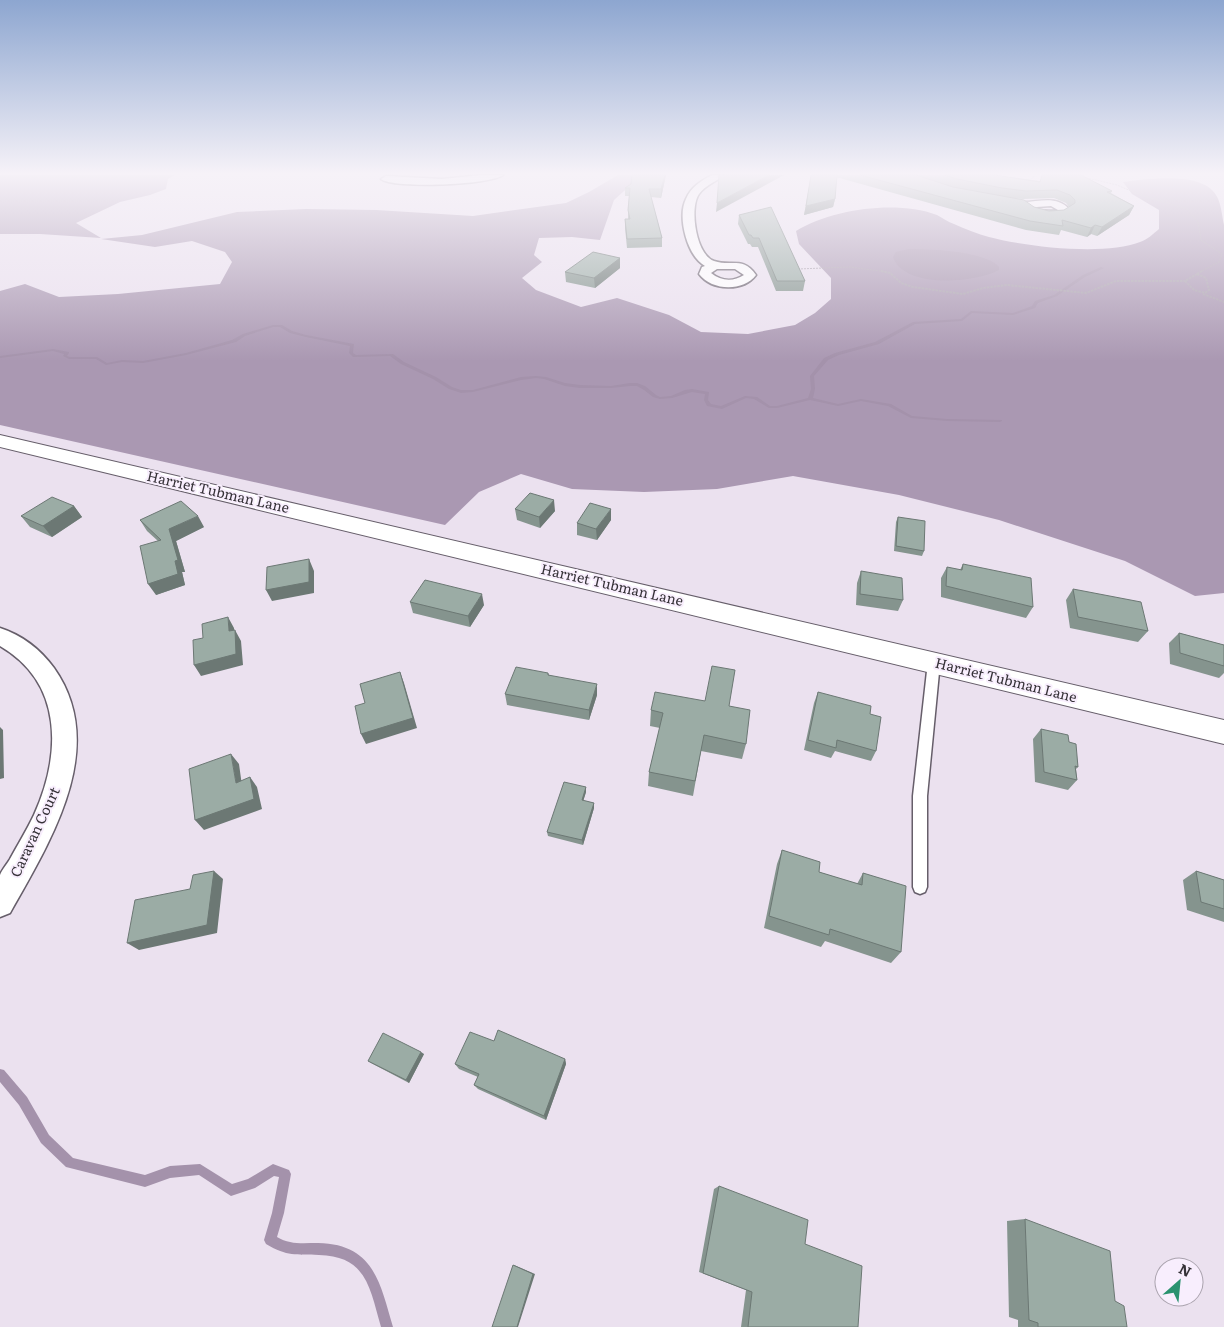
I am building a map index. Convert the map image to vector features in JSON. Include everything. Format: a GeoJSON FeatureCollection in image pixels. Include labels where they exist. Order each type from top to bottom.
{"type":"FeatureCollection","features":[{"type":"Feature","properties":{"kind":"street"},"geometry":{"type":"LineString","coordinates":[[693,237],[699,256],[713,266]]}},
{"type":"Feature","properties":{"kind":"street","name":"Harriet Tubman Lane"},"geometry":{"type":"LineString","coordinates":[[0,440],[1224,732]]}},
{"type":"Feature","properties":{"kind":"street","name":"Caravan Court"},"geometry":{"type":"LineString","coordinates":[[0,636],[12,642],[36,660],[60,699],[65,725],[63,771],[49,809],[26,859],[0,903]]}},
{"type":"Feature","properties":{"kind":"lane"},"geometry":{"type":"LineString","coordinates":[[920,887],[920,796],[934,662]]}},
{"type":"Feature","properties":{"kind":"path"},"geometry":{"type":"LineString","coordinates":[[796,269],[870,269],[890,273],[902,283],[913,287],[955,294],[963,294],[1007,284],[1078,293],[1093,291],[1124,280],[1185,281],[1219,262],[1222,254],[1201,240],[1200,237]]}},
{"type":"Feature","properties":{"kind":"path"},"geometry":{"type":"LineString","coordinates":[[1197,274],[1208,281],[1209,290],[1202,294]]}},
{"type":"Feature","properties":{"kind":"path"},"geometry":{"type":"LineString","coordinates":[[1185,281],[1189,286],[1202,294],[1224,302]]}},
{"type":"Feature","properties":{"kind":"shaded area"},"geometry":{"type":"Polygon","coordinates":[[[122,237],[601,237],[600,240],[572,237],[539,238],[534,255],[542,262],[522,278],[536,290],[581,307],[617,298],[669,315],[701,332],[748,334],[795,325],[815,313],[831,299],[831,278],[799,244],[797,237],[989,237],[1044,247],[1107,249],[1143,241],[1150,237],[1224,237],[1224,593],[1195,596],[1125,561],[999,520],[899,495],[793,476],[717,489],[644,492],[572,489],[521,474],[479,492],[445,525],[0,425],[0,291],[25,284],[59,297],[118,294],[220,284],[232,262],[225,252],[192,241],[155,247],[101,239],[122,237]]]}},
{"type":"Feature","properties":{"kind":"shaded area"},"geometry":{"type":"Polygon","coordinates":[[[909,249],[943,250],[970,254],[992,262],[999,267],[999,270],[973,278],[957,280],[925,279],[911,274],[900,267],[893,257],[896,252],[909,249]]]}},
{"type":"Feature","properties":{"kind":"building"},"geometry":{"type":"Polygon","coordinates":[[[627,237],[662,238],[627,239],[627,237]]]}},
{"type":"Feature","properties":{"kind":"building"},"geometry":{"type":"Polygon","coordinates":[[[785,237],[805,281],[777,281],[759,238],[753,238],[785,237]]]}},
{"type":"Feature","properties":{"kind":"building"},"geometry":{"type":"Polygon","coordinates":[[[593,252],[620,258],[594,278],[565,272],[593,252]]]}},
{"type":"Feature","properties":{"kind":"building"},"geometry":{"type":"Polygon","coordinates":[[[530,493],[554,500],[539,517],[515,509],[530,493]]]}},
{"type":"Feature","properties":{"kind":"building"},"geometry":{"type":"Polygon","coordinates":[[[52,497],[74,506],[43,526],[21,516],[52,497]]]}},
{"type":"Feature","properties":{"kind":"building"},"geometry":{"type":"Polygon","coordinates":[[[181,501],[198,516],[169,529],[178,560],[175,561],[178,574],[148,584],[140,546],[161,540],[140,520],[181,501]]]}},
{"type":"Feature","properties":{"kind":"building"},"geometry":{"type":"Polygon","coordinates":[[[590,503],[611,509],[596,529],[577,523],[590,503]]]}},
{"type":"Feature","properties":{"kind":"building"},"geometry":{"type":"Polygon","coordinates":[[[898,517],[925,521],[924,551],[896,546],[898,517]]]}},
{"type":"Feature","properties":{"kind":"building"},"geometry":{"type":"Polygon","coordinates":[[[309,559],[309,582],[266,590],[267,567],[309,559]]]}},
{"type":"Feature","properties":{"kind":"building"},"geometry":{"type":"Polygon","coordinates":[[[963,564],[1031,578],[1033,607],[946,586],[947,567],[962,570],[963,564]]]}},
{"type":"Feature","properties":{"kind":"building"},"geometry":{"type":"Polygon","coordinates":[[[861,571],[902,578],[903,600],[860,594],[861,571]]]}},
{"type":"Feature","properties":{"kind":"building"},"geometry":{"type":"Polygon","coordinates":[[[425,580],[482,594],[468,616],[410,602],[425,580]]]}},
{"type":"Feature","properties":{"kind":"building"},"geometry":{"type":"Polygon","coordinates":[[[1073,589],[1141,602],[1148,631],[1078,617],[1073,589]]]}},
{"type":"Feature","properties":{"kind":"building"},"geometry":{"type":"Polygon","coordinates":[[[228,617],[229,631],[235,630],[236,654],[194,665],[193,640],[203,638],[202,624],[228,617]]]}},
{"type":"Feature","properties":{"kind":"building"},"geometry":{"type":"Polygon","coordinates":[[[1179,633],[1224,645],[1224,666],[1180,653],[1179,633]]]}},
{"type":"Feature","properties":{"kind":"building"},"geometry":{"type":"Polygon","coordinates":[[[712,666],[735,670],[729,706],[750,710],[746,744],[704,735],[695,781],[649,772],[663,713],[651,710],[655,692],[705,701],[712,666]]]}},
{"type":"Feature","properties":{"kind":"building"},"geometry":{"type":"Polygon","coordinates":[[[516,667],[597,684],[589,710],[505,694],[516,667]]]}},
{"type":"Feature","properties":{"kind":"building"},"geometry":{"type":"Polygon","coordinates":[[[400,672],[413,718],[361,734],[355,706],[365,703],[360,684],[400,672]]]}},
{"type":"Feature","properties":{"kind":"building"},"geometry":{"type":"Polygon","coordinates":[[[818,692],[871,706],[870,714],[881,717],[876,751],[837,740],[836,748],[808,740],[818,692]]]}},
{"type":"Feature","properties":{"kind":"building"},"geometry":{"type":"Polygon","coordinates":[[[1041,729],[1068,735],[1069,742],[1076,744],[1078,767],[1075,766],[1077,780],[1044,772],[1041,729]]]}},
{"type":"Feature","properties":{"kind":"building"},"geometry":{"type":"Polygon","coordinates":[[[231,754],[236,783],[250,777],[254,799],[195,820],[189,769],[231,754]]]}},
{"type":"Feature","properties":{"kind":"building"},"geometry":{"type":"Polygon","coordinates":[[[564,782],[586,787],[582,800],[594,803],[582,840],[547,832],[564,782]]]}},
{"type":"Feature","properties":{"kind":"building"},"geometry":{"type":"Polygon","coordinates":[[[782,850],[820,862],[819,872],[862,885],[863,873],[906,886],[901,952],[830,929],[829,935],[769,916],[782,850]]]}},
{"type":"Feature","properties":{"kind":"building"},"geometry":{"type":"Polygon","coordinates":[[[214,871],[207,925],[127,943],[135,900],[190,889],[193,875],[214,871]]]}},
{"type":"Feature","properties":{"kind":"building"},"geometry":{"type":"Polygon","coordinates":[[[1196,871],[1224,880],[1224,909],[1201,902],[1196,871]]]}},
{"type":"Feature","properties":{"kind":"building"},"geometry":{"type":"Polygon","coordinates":[[[498,1030],[565,1059],[544,1116],[474,1085],[479,1074],[455,1064],[470,1032],[494,1041],[498,1030]]]}},
{"type":"Feature","properties":{"kind":"building"},"geometry":{"type":"Polygon","coordinates":[[[383,1033],[421,1052],[406,1080],[368,1061],[383,1033]]]}},
{"type":"Feature","properties":{"kind":"building"},"geometry":{"type":"Polygon","coordinates":[[[719,1186],[808,1220],[805,1244],[862,1266],[858,1327],[748,1327],[752,1292],[703,1273],[719,1186]]]}},
{"type":"Feature","properties":{"kind":"building"},"geometry":{"type":"Polygon","coordinates":[[[1025,1219],[1110,1251],[1115,1301],[1124,1306],[1127,1327],[1038,1327],[1038,1323],[1029,1320],[1025,1219]]]}},
{"type":"Feature","properties":{"kind":"building"},"geometry":{"type":"Polygon","coordinates":[[[513,1265],[533,1274],[517,1327],[492,1327],[513,1265]]]}},
{"type":"Feature","properties":{"kind":"waterway"},"geometry":{"type":"LineString","coordinates":[[810,399],[813,389],[812,376],[826,359],[837,354],[877,343],[914,323],[962,320],[971,312],[1013,314],[1034,307],[1036,302],[1056,295],[1084,276],[1102,268]]}},
{"type":"Feature","properties":{"kind":"waterway"},"geometry":{"type":"LineString","coordinates":[[0,357],[53,350],[67,353],[65,356],[69,358],[97,358],[106,364],[122,361],[143,362],[186,354],[234,341],[244,335],[273,326],[281,326],[291,332],[352,345],[351,353],[355,356],[391,355],[454,390],[466,392],[521,378],[536,377],[580,386],[611,387],[630,384],[637,385],[644,387],[654,396],[660,398],[672,397],[692,390],[699,391],[707,393],[706,400],[709,405],[722,408],[745,397],[755,398],[769,407],[777,407],[810,399]]}},
{"type":"Feature","properties":{"kind":"waterway"},"geometry":{"type":"LineString","coordinates":[[810,399],[838,405],[861,400],[889,405],[911,417],[1000,421]]}},
{"type":"Feature","properties":{"kind":"waterway"},"geometry":{"type":"LineString","coordinates":[[0,1074],[23,1101],[45,1139],[70,1163],[145,1181],[170,1172],[200,1169],[231,1190],[251,1184],[273,1170],[285,1174],[278,1213],[270,1240],[293,1249],[336,1250],[360,1262],[368,1272],[373,1284],[387,1327]]}}]}
